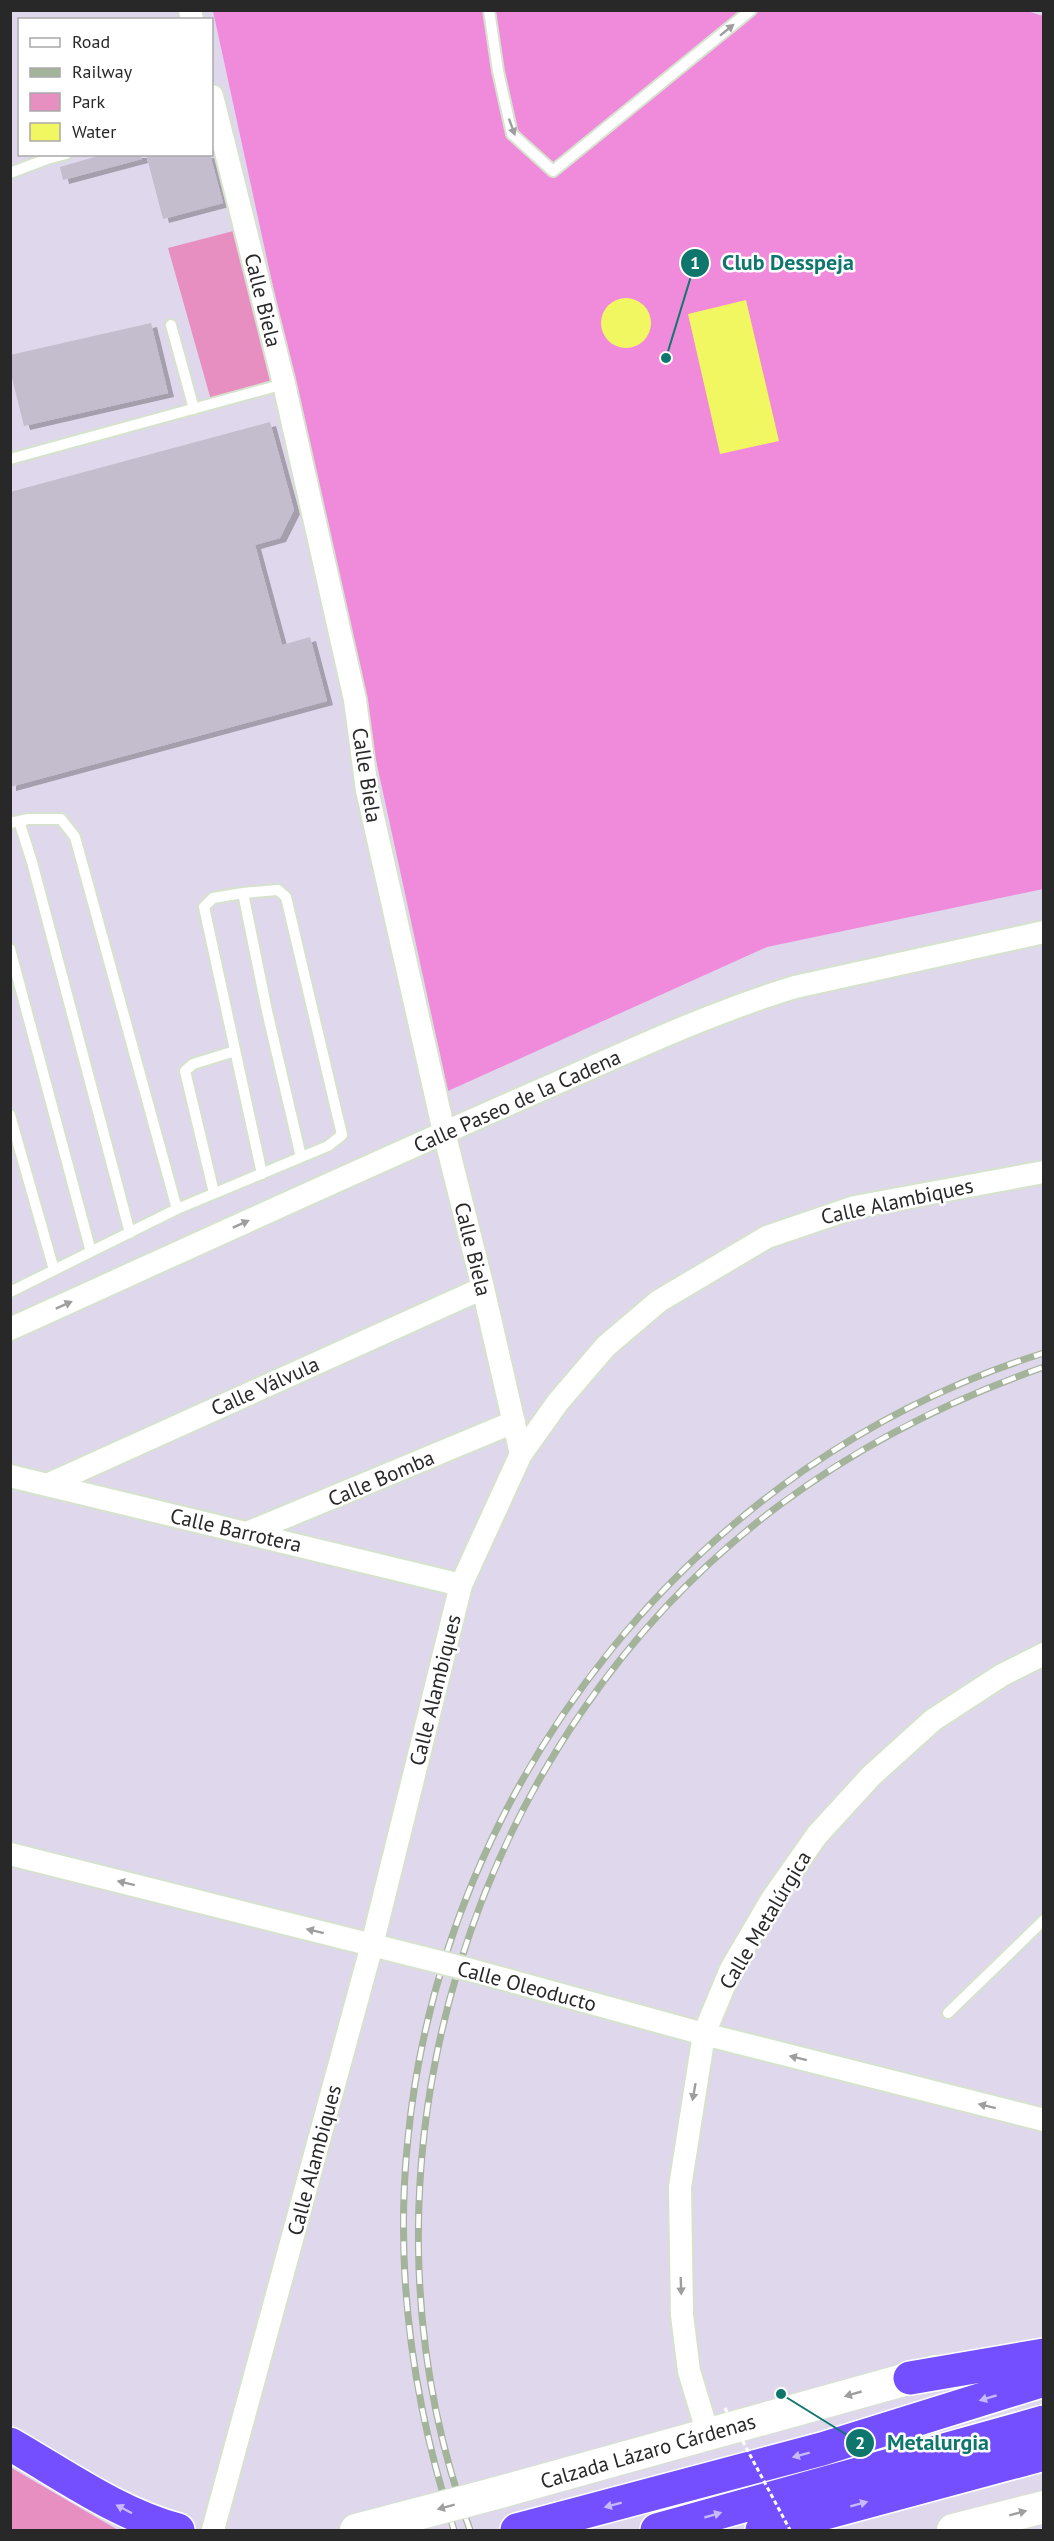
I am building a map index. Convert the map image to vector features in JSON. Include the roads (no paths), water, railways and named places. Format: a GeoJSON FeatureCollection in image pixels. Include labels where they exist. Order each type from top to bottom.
{"type":"FeatureCollection","features":[{"type":"Feature","properties":{"kind":"highway"},"geometry":{"type":"LineString","coordinates":[[910,2378],[1044,2355]]}},
{"type":"Feature","properties":{"kind":"highway","name":"Calzada Lázaro Cárdenas"},"geometry":{"type":"LineString","coordinates":[[517,2530],[822,2449],[1044,2380]]}},
{"type":"Feature","properties":{"kind":"highway"},"geometry":{"type":"LineString","coordinates":[[657,2530],[1044,2422]]}},
{"type":"Feature","properties":{"kind":"highway"},"geometry":{"type":"LineString","coordinates":[[1005,2432],[1044,2429]]}},
{"type":"Feature","properties":{"kind":"highway"},"geometry":{"type":"LineString","coordinates":[[10,2444],[120,2508],[141,2518],[178,2530]]}},
{"type":"Feature","properties":{"kind":"highway"},"geometry":{"type":"LineString","coordinates":[[762,2530],[1044,2454]]}},
{"type":"Feature","properties":{"kind":"highway"},"geometry":{"type":"LineString","coordinates":[[921,2487],[1044,2472]]}},
{"type":"Feature","properties":{"kind":"main road","name":"Calzada Lázaro Cárdenas"},"geometry":{"type":"LineString","coordinates":[[356,2530],[1044,2342]]}},
{"type":"Feature","properties":{"kind":"main road"},"geometry":{"type":"LineString","coordinates":[[953,2530],[1044,2507]]}},
{"type":"Feature","properties":{"kind":"street","name":"Calle Biela"},"geometry":{"type":"LineString","coordinates":[[214,120],[284,384],[355,700],[367,790],[444,1132],[521,1454]]}},
{"type":"Feature","properties":{"kind":"street","name":"Calle Paseo de la Cadena"},"geometry":{"type":"LineString","coordinates":[[10,1329],[444,1132],[674,1032],[761,997],[795,987],[1044,932]]}},
{"type":"Feature","properties":{"kind":"street","name":"Calle Alambiques"},"geometry":{"type":"LineString","coordinates":[[213,2530],[372,1946],[461,1584],[521,1454],[558,1402],[606,1346],[659,1301],[767,1237],[855,1207],[1044,1172]]}},
{"type":"Feature","properties":{"kind":"street","name":"Calle Válvula"},"geometry":{"type":"LineString","coordinates":[[47,1485],[483,1288]]}},
{"type":"Feature","properties":{"kind":"street","name":"Calle Bomba"},"geometry":{"type":"LineString","coordinates":[[248,1533],[514,1422]]}},
{"type":"Feature","properties":{"kind":"street","name":"Calle Barrotera"},"geometry":{"type":"LineString","coordinates":[[10,1476],[461,1584]]}},
{"type":"Feature","properties":{"kind":"street","name":"Calle Metalúrgica"},"geometry":{"type":"LineString","coordinates":[[708,2434],[689,2371],[682,2315],[680,2187],[704,2034],[731,1969],[772,1899],[817,1835],[871,1776],[933,1720],[1002,1674],[1044,1654]]}},
{"type":"Feature","properties":{"kind":"street","name":"Calle Oleoducto"},"geometry":{"type":"LineString","coordinates":[[10,1854],[471,1970],[704,2034],[1040,2113]]}},
{"type":"Feature","properties":{"kind":"lane"},"geometry":{"type":"LineString","coordinates":[[489,10],[498,71],[512,134],[553,171],[751,10]]}},
{"type":"Feature","properties":{"kind":"lane"},"geometry":{"type":"LineString","coordinates":[[10,173],[60,156]]}},
{"type":"Feature","properties":{"kind":"lane"},"geometry":{"type":"LineString","coordinates":[[171,326],[194,409]]}},
{"type":"Feature","properties":{"kind":"lane"},"geometry":{"type":"LineString","coordinates":[[10,459],[284,384]]}},
{"type":"Feature","properties":{"kind":"lane"},"geometry":{"type":"LineString","coordinates":[[130,1233],[33,862],[15,822],[28,819],[61,819],[75,837],[177,1209]]}},
{"type":"Feature","properties":{"kind":"lane"},"geometry":{"type":"LineString","coordinates":[[10,1292],[177,1209],[262,1174],[328,1146],[342,1135],[286,897],[278,890],[213,898],[204,908],[262,1174]]}},
{"type":"Feature","properties":{"kind":"lane"},"geometry":{"type":"LineString","coordinates":[[243,893],[267,1011],[301,1157]]}},
{"type":"Feature","properties":{"kind":"lane"},"geometry":{"type":"LineString","coordinates":[[10,949],[91,1252]]}},
{"type":"Feature","properties":{"kind":"lane"},"geometry":{"type":"LineString","coordinates":[[214,1194],[185,1071],[193,1064],[235,1051]]}},
{"type":"Feature","properties":{"kind":"lane"},"geometry":{"type":"LineString","coordinates":[[10,1115],[54,1270]]}},
{"type":"Feature","properties":{"kind":"lane"},"geometry":{"type":"LineString","coordinates":[[948,2013],[1044,1920]]}},
{"type":"Feature","properties":{"kind":"water"},"geometry":{"type":"Polygon","coordinates":[[[621,298],[631,298],[644,305],[651,318],[651,328],[644,341],[631,348],[621,348],[612,344],[605,337],[601,328],[601,318],[605,309],[612,302],[621,298]]]}},
{"type":"Feature","properties":{"kind":"water"},"geometry":{"type":"Polygon","coordinates":[[[746,300],[779,441],[720,454],[688,314],[746,300]]]}},
{"type":"Feature","properties":{"kind":"railway"},"geometry":{"type":"LineString","coordinates":[[454,2530],[428,2434],[410,2337],[404,2238],[404,2188],[408,2138],[431,2006],[474,1880],[534,1761],[610,1651],[700,1554],[804,1470],[919,1403],[1044,1353]]}},
{"type":"Feature","properties":{"kind":"railway"},"geometry":{"type":"LineString","coordinates":[[470,2530],[432,2391],[418,2248],[428,2106],[459,1967],[511,1834],[583,1710],[673,1599],[781,1504],[843,1462],[907,1425],[974,1394],[1044,1367]]}},
{"type":"Feature","properties":{"kind":"place","name":"Club Desspeja"},"geometry":{"type":"Point","coordinates":[666,358]}},
{"type":"Feature","properties":{"kind":"place","name":"Metalurgia"},"geometry":{"type":"Point","coordinates":[781,2394]}}]}
